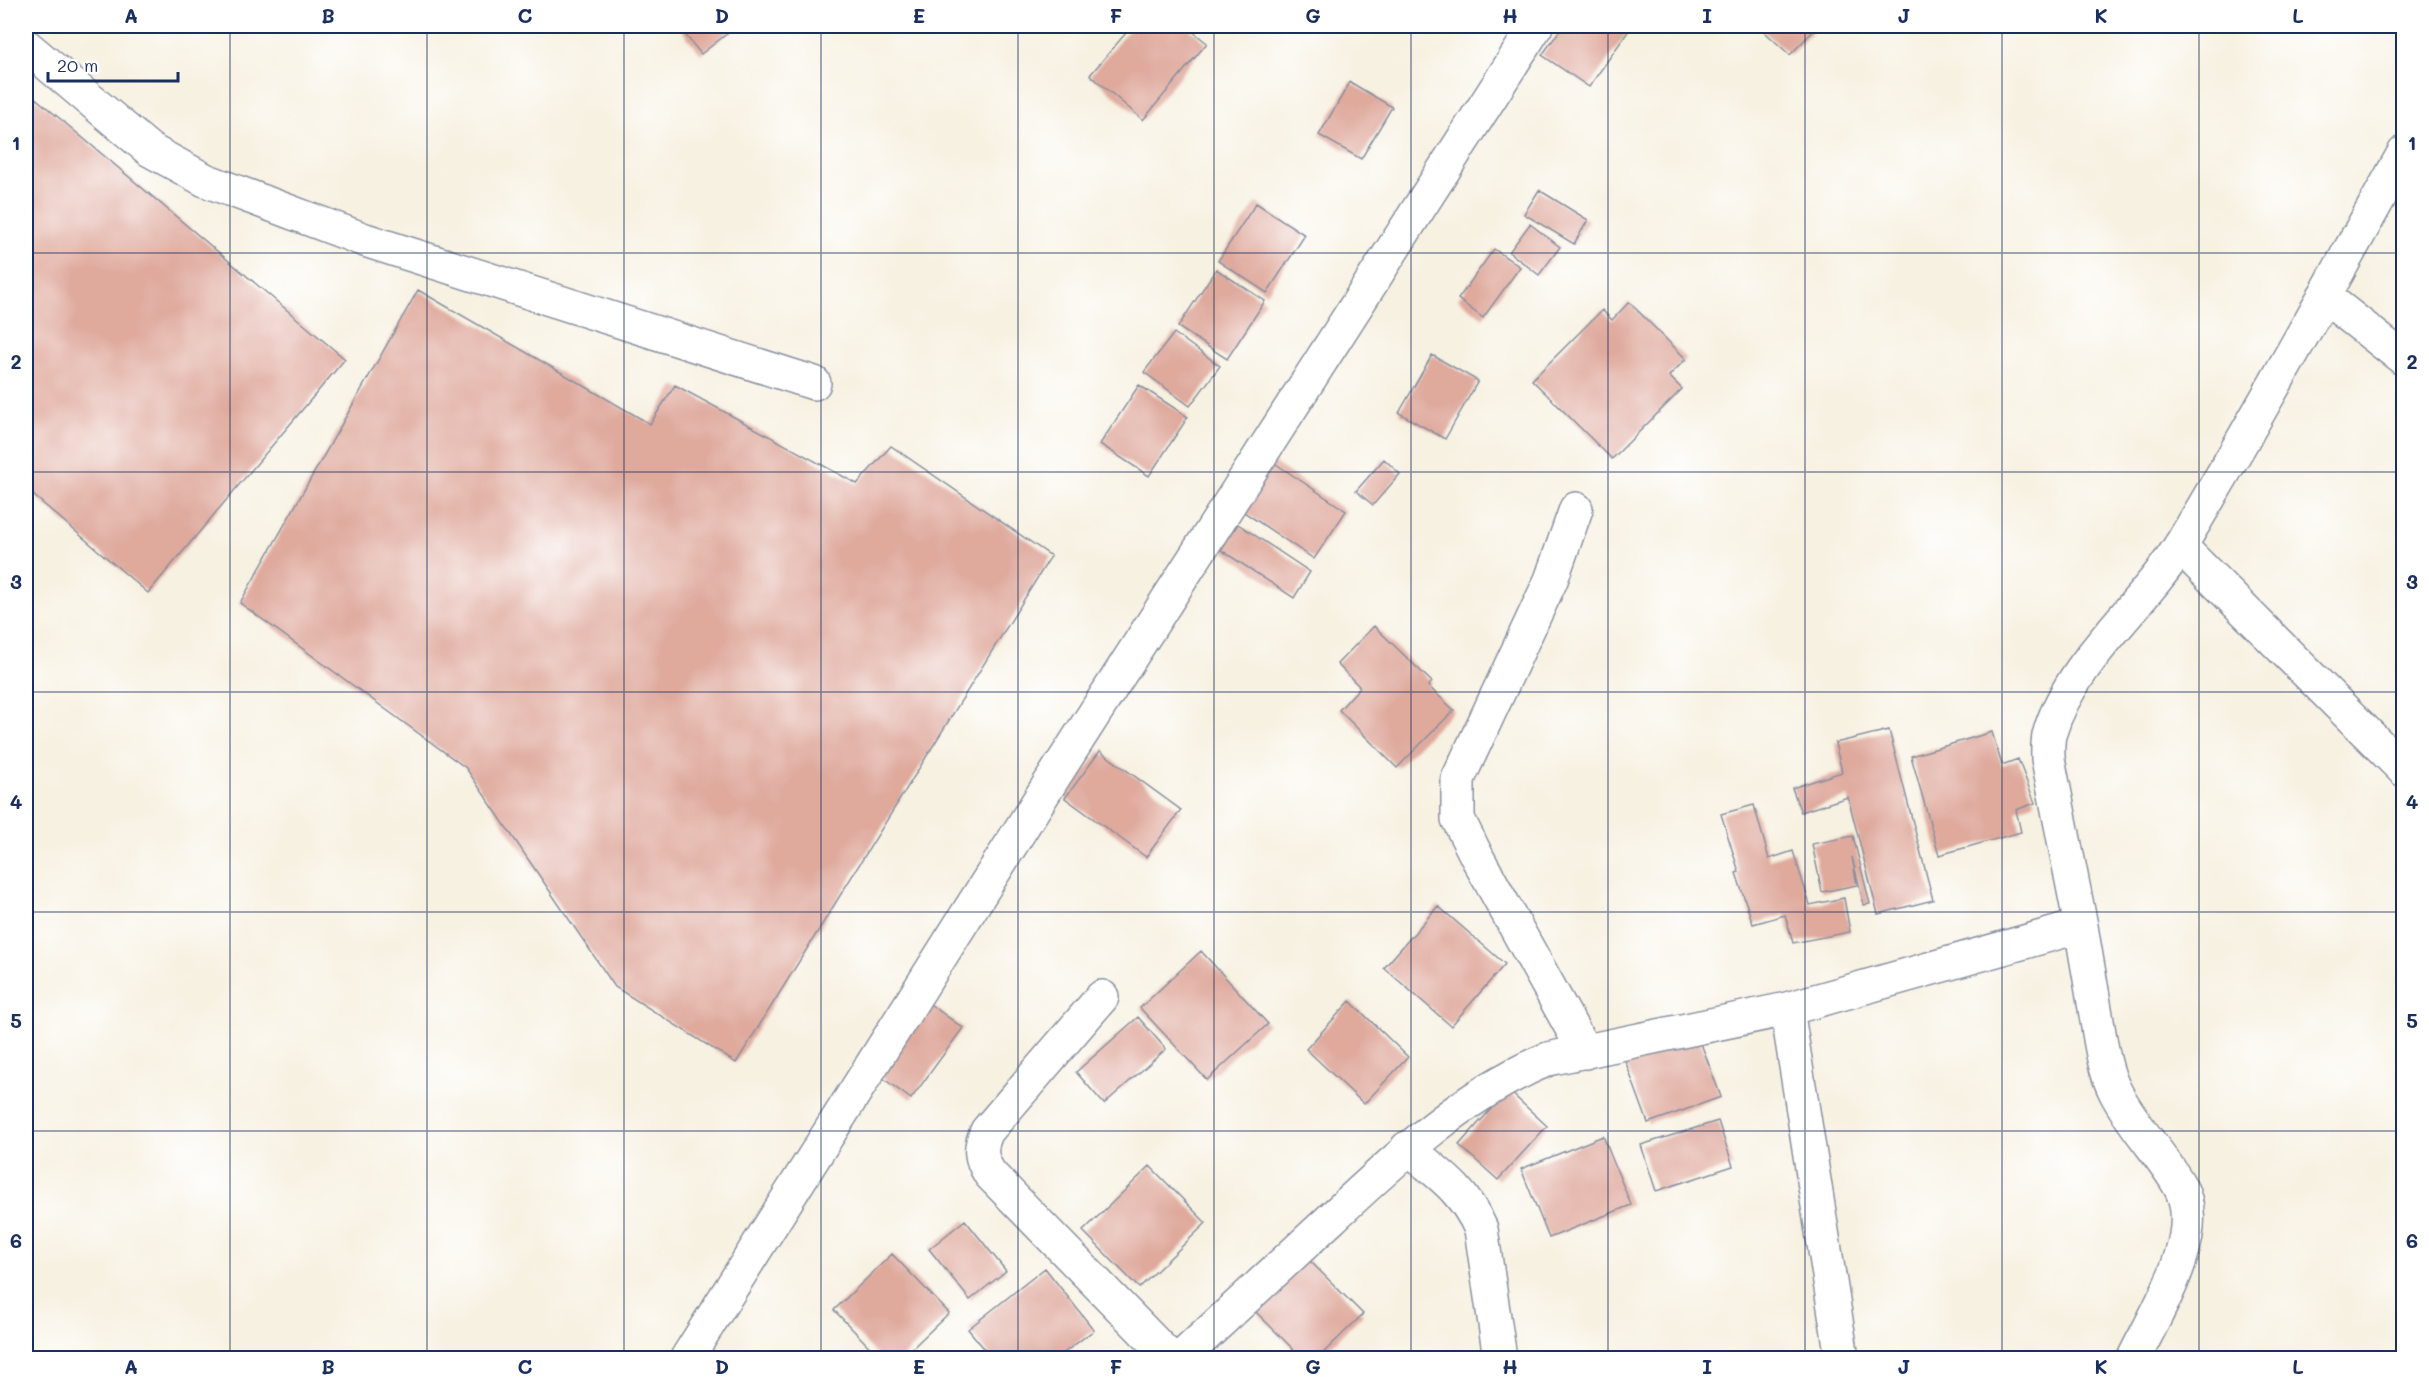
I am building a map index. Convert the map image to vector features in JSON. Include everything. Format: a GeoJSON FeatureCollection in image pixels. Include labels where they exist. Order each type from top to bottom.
{"type":"FeatureCollection","features":[{"type":"Feature","properties":{"kind":"street"},"geometry":{"type":"LineString","coordinates":[[687,1359],[1055,775],[1536,26]]}},
{"type":"Feature","properties":{"kind":"street"},"geometry":{"type":"LineString","coordinates":[[26,46],[150,150],[205,180],[365,240],[814,383]]}},
{"type":"Feature","properties":{"kind":"street"},"geometry":{"type":"LineString","coordinates":[[2134,1359],[2179,1263],[2187,1236],[2188,1212],[2181,1187],[2128,1114],[2114,1090],[2104,1061],[2081,926],[2048,759],[2049,734],[2057,713],[2076,679],[2180,546],[2324,297],[2403,153]]}},
{"type":"Feature","properties":{"kind":"street"},"geometry":{"type":"LineString","coordinates":[[2324,297],[2403,359]]}},
{"type":"Feature","properties":{"kind":"street"},"geometry":{"type":"LineString","coordinates":[[1576,509],[1551,580],[1458,779],[1458,819],[1585,1052]]}},
{"type":"Feature","properties":{"kind":"street"},"geometry":{"type":"LineString","coordinates":[[2180,546],[2403,770]]}},
{"type":"Feature","properties":{"kind":"street"},"geometry":{"type":"LineString","coordinates":[[1180,1359],[1407,1148],[1494,1086],[1525,1068],[1548,1059],[1786,1009],[2081,926]]}},
{"type":"Feature","properties":{"kind":"street"},"geometry":{"type":"LineString","coordinates":[[1102,997],[987,1131],[981,1151],[983,1162],[990,1173],[1170,1359]]}},
{"type":"Feature","properties":{"kind":"street"},"geometry":{"type":"LineString","coordinates":[[1786,1009],[1842,1359]]}},
{"type":"Feature","properties":{"kind":"street"},"geometry":{"type":"LineString","coordinates":[[1407,1148],[1457,1189],[1477,1220],[1485,1247],[1500,1359]]}},
{"type":"Feature","properties":{"kind":"building"},"geometry":{"type":"Polygon","coordinates":[[[678,26],[737,26],[701,54],[678,26]]]}},
{"type":"Feature","properties":{"kind":"building"},"geometry":{"type":"Polygon","coordinates":[[[1132,26],[1186,26],[1207,43],[1143,120],[1090,75],[1132,26]]]}},
{"type":"Feature","properties":{"kind":"building"},"geometry":{"type":"Polygon","coordinates":[[[1563,26],[1632,26],[1589,87],[1542,55],[1563,26]]]}},
{"type":"Feature","properties":{"kind":"building"},"geometry":{"type":"Polygon","coordinates":[[[1758,26],[1818,26],[1790,55],[1758,26]]]}},
{"type":"Feature","properties":{"kind":"building"},"geometry":{"type":"Polygon","coordinates":[[[1350,82],[1392,107],[1361,159],[1319,135],[1350,82]]]}},
{"type":"Feature","properties":{"kind":"building"},"geometry":{"type":"Polygon","coordinates":[[[26,90],[345,359],[148,593],[26,489],[26,90]]]}},
{"type":"Feature","properties":{"kind":"building"},"geometry":{"type":"Polygon","coordinates":[[[1539,190],[1588,220],[1574,244],[1524,214],[1539,190]]]}},
{"type":"Feature","properties":{"kind":"building"},"geometry":{"type":"Polygon","coordinates":[[[1256,203],[1305,235],[1267,293],[1218,261],[1256,203]]]}},
{"type":"Feature","properties":{"kind":"building"},"geometry":{"type":"Polygon","coordinates":[[[1530,224],[1560,247],[1539,275],[1509,252],[1530,224]]]}},
{"type":"Feature","properties":{"kind":"building"},"geometry":{"type":"Polygon","coordinates":[[[1494,249],[1520,267],[1483,318],[1458,299],[1494,249]]]}},
{"type":"Feature","properties":{"kind":"building"},"geometry":{"type":"Polygon","coordinates":[[[1216,269],[1265,301],[1227,359],[1178,327],[1216,269]]]}},
{"type":"Feature","properties":{"kind":"building"},"geometry":{"type":"Polygon","coordinates":[[[418,290],[650,424],[675,385],[857,484],[891,446],[1051,556],[736,1063],[615,987],[466,768],[240,603],[418,290]]]}},
{"type":"Feature","properties":{"kind":"building"},"geometry":{"type":"Polygon","coordinates":[[[1629,302],[1686,359],[1669,376],[1682,389],[1612,459],[1532,380],[1602,310],[1612,320],[1629,302]]]}},
{"type":"Feature","properties":{"kind":"building"},"geometry":{"type":"Polygon","coordinates":[[[1174,333],[1220,366],[1190,406],[1144,372],[1174,333]]]}},
{"type":"Feature","properties":{"kind":"building"},"geometry":{"type":"Polygon","coordinates":[[[1432,355],[1478,381],[1445,439],[1399,413],[1432,355]]]}},
{"type":"Feature","properties":{"kind":"building"},"geometry":{"type":"Polygon","coordinates":[[[1139,385],[1188,417],[1149,476],[1100,444],[1139,385]]]}},
{"type":"Feature","properties":{"kind":"building"},"geometry":{"type":"Polygon","coordinates":[[[1267,458],[1346,511],[1314,559],[1235,506],[1267,458]]]}},
{"type":"Feature","properties":{"kind":"building"},"geometry":{"type":"Polygon","coordinates":[[[1384,459],[1400,474],[1373,505],[1356,491],[1384,459]]]}},
{"type":"Feature","properties":{"kind":"building"},"geometry":{"type":"Polygon","coordinates":[[[1238,524],[1310,572],[1294,598],[1221,550],[1238,524]]]}},
{"type":"Feature","properties":{"kind":"building"},"geometry":{"type":"Polygon","coordinates":[[[1374,626],[1432,682],[1428,686],[1454,710],[1397,768],[1339,710],[1360,687],[1337,664],[1374,626]]]}},
{"type":"Feature","properties":{"kind":"building"},"geometry":{"type":"Polygon","coordinates":[[[1889,730],[1933,900],[1878,914],[1848,797],[1801,812],[1792,788],[1842,772],[1835,743],[1889,730]]]}},
{"type":"Feature","properties":{"kind":"building"},"geometry":{"type":"Polygon","coordinates":[[[1992,732],[2002,765],[2018,759],[2035,803],[2016,810],[2021,832],[1939,855],[1911,756],[1992,732]]]}},
{"type":"Feature","properties":{"kind":"building"},"geometry":{"type":"Polygon","coordinates":[[[1100,751],[1181,810],[1146,857],[1065,798],[1100,751]]]}},
{"type":"Feature","properties":{"kind":"building"},"geometry":{"type":"Polygon","coordinates":[[[1754,805],[1769,859],[1793,851],[1810,905],[1844,898],[1850,932],[1793,943],[1785,915],[1753,924],[1736,873],[1739,872],[1721,814],[1754,805]]]}},
{"type":"Feature","properties":{"kind":"building"},"geometry":{"type":"Polygon","coordinates":[[[1853,836],[1870,904],[1864,905],[1852,857],[1857,885],[1822,892],[1812,844],[1853,836]]]}},
{"type":"Feature","properties":{"kind":"building"},"geometry":{"type":"Polygon","coordinates":[[[1438,906],[1505,964],[1451,1026],[1384,968],[1438,906]]]}},
{"type":"Feature","properties":{"kind":"building"},"geometry":{"type":"Polygon","coordinates":[[[1201,951],[1268,1024],[1207,1080],[1140,1008],[1201,951]]]}},
{"type":"Feature","properties":{"kind":"building"},"geometry":{"type":"Polygon","coordinates":[[[1350,1001],[1408,1057],[1364,1104],[1306,1049],[1350,1001]]]}},
{"type":"Feature","properties":{"kind":"building"},"geometry":{"type":"Polygon","coordinates":[[[927,1002],[963,1028],[911,1099],[876,1073],[927,1002]]]}},
{"type":"Feature","properties":{"kind":"building"},"geometry":{"type":"Polygon","coordinates":[[[1138,1017],[1166,1049],[1104,1104],[1076,1072],[1138,1017]]]}},
{"type":"Feature","properties":{"kind":"building"},"geometry":{"type":"Polygon","coordinates":[[[1696,1030],[1721,1097],[1648,1123],[1623,1055],[1696,1030]]]}},
{"type":"Feature","properties":{"kind":"building"},"geometry":{"type":"Polygon","coordinates":[[[1508,1090],[1547,1126],[1498,1180],[1459,1145],[1508,1090]]]}},
{"type":"Feature","properties":{"kind":"building"},"geometry":{"type":"Polygon","coordinates":[[[1718,1121],[1733,1166],[1656,1191],[1641,1145],[1718,1121]]]}},
{"type":"Feature","properties":{"kind":"building"},"geometry":{"type":"Polygon","coordinates":[[[1603,1136],[1631,1205],[1549,1238],[1521,1169],[1603,1136]]]}},
{"type":"Feature","properties":{"kind":"building"},"geometry":{"type":"Polygon","coordinates":[[[1150,1166],[1206,1223],[1139,1288],[1083,1231],[1150,1166]]]}},
{"type":"Feature","properties":{"kind":"building"},"geometry":{"type":"Polygon","coordinates":[[[965,1220],[1006,1271],[970,1300],[929,1249],[965,1220]]]}},
{"type":"Feature","properties":{"kind":"building"},"geometry":{"type":"Polygon","coordinates":[[[892,1254],[949,1313],[902,1358],[880,1358],[834,1310],[892,1254]]]}},
{"type":"Feature","properties":{"kind":"building"},"geometry":{"type":"Polygon","coordinates":[[[1306,1257],[1363,1314],[1318,1358],[1302,1358],[1254,1310],[1306,1257]]]}},
{"type":"Feature","properties":{"kind":"building"},"geometry":{"type":"Polygon","coordinates":[[[1045,1268],[1094,1330],[1057,1358],[992,1358],[968,1329],[1045,1268]]]}}]}
